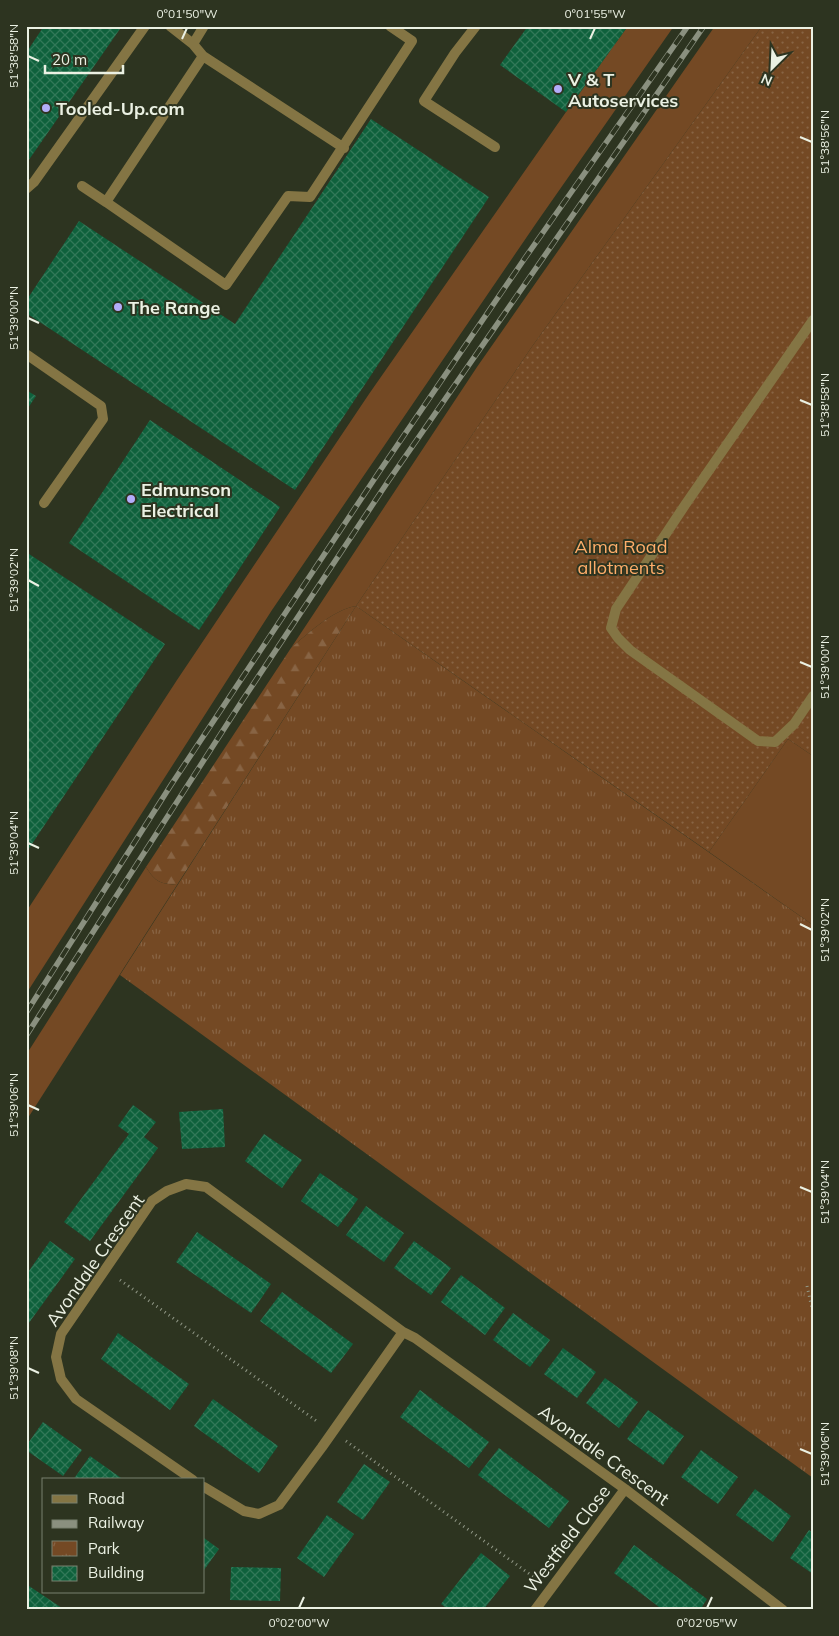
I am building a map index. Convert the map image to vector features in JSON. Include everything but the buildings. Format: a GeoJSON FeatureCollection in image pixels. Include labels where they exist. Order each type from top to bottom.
{"type":"FeatureCollection","features":[{"type":"Feature","properties":{"kind":"street"},"geometry":{"type":"LineString","coordinates":[[26,189],[34,182],[145,26]]}},
{"type":"Feature","properties":{"kind":"street"},"geometry":{"type":"LineString","coordinates":[[170,26],[193,44],[203,56],[344,148]]}},
{"type":"Feature","properties":{"kind":"street"},"geometry":{"type":"LineString","coordinates":[[193,44],[204,26]]}},
{"type":"Feature","properties":{"kind":"street"},"geometry":{"type":"LineString","coordinates":[[82,186],[226,285],[288,196],[310,197],[344,148],[412,41],[390,26]]}},
{"type":"Feature","properties":{"kind":"street"},"geometry":{"type":"LineString","coordinates":[[476,26],[455,53],[424,101],[494,147]]}},
{"type":"Feature","properties":{"kind":"street"},"geometry":{"type":"LineString","coordinates":[[106,202],[203,56]]}},
{"type":"Feature","properties":{"kind":"street"},"geometry":{"type":"LineString","coordinates":[[813,320],[685,505],[616,609],[611,628],[630,650],[758,741],[775,742],[794,724],[813,696]]}},
{"type":"Feature","properties":{"kind":"street"},"geometry":{"type":"LineString","coordinates":[[26,354],[101,406],[103,419],[44,502]]}},
{"type":"Feature","properties":{"kind":"street","name":"Avondale Crescent"},"geometry":{"type":"LineString","coordinates":[[190,1478],[76,1399],[60,1379],[56,1357],[61,1334],[152,1201],[168,1191],[186,1184],[206,1187],[403,1332],[415,1338],[625,1489],[783,1610]]}},
{"type":"Feature","properties":{"kind":"street"},"geometry":{"type":"LineString","coordinates":[[205,1488],[244,1511],[259,1514],[279,1505],[403,1332]]}},
{"type":"Feature","properties":{"kind":"street","name":"Westfield Close"},"geometry":{"type":"LineString","coordinates":[[535,1610],[625,1489]]}},
{"type":"Feature","properties":{"kind":"path"},"geometry":{"type":"LineString","coordinates":[[807,1286],[813,1312]]}},
{"type":"Feature","properties":{"kind":"green space"},"geometry":{"type":"Polygon","coordinates":[[[628,26],[674,26],[537,222],[272,610],[26,994],[26,912],[177,680],[369,394],[628,26]]]}},
{"type":"Feature","properties":{"kind":"green space"},"geometry":{"type":"Polygon","coordinates":[[[715,26],[762,26],[531,348],[356,606],[329,617],[291,648],[477,367],[715,26]]]}},
{"type":"Feature","properties":{"kind":"green space","name":"Alma Road allotments"},"geometry":{"type":"Polygon","coordinates":[[[762,26],[813,26],[813,756],[788,739],[709,852],[356,606],[531,348],[762,26]]]}},
{"type":"Feature","properties":{"kind":"green space"},"geometry":{"type":"Polygon","coordinates":[[[356,606],[177,885],[162,883],[156,879],[146,867],[291,648],[329,617],[356,606]]]}},
{"type":"Feature","properties":{"kind":"green space"},"geometry":{"type":"Polygon","coordinates":[[[356,606],[813,925],[813,1478],[120,975],[356,606]]]}},
{"type":"Feature","properties":{"kind":"green space"},"geometry":{"type":"Polygon","coordinates":[[[788,739],[813,756],[813,925],[709,852],[788,739]]]}},
{"type":"Feature","properties":{"kind":"green space"},"geometry":{"type":"Polygon","coordinates":[[[146,867],[159,881],[177,885],[26,1121],[26,1055],[146,867]]]}},
{"type":"Feature","properties":{"kind":"railway"},"geometry":{"type":"LineString","coordinates":[[26,1013],[171,785],[379,472],[525,258],[688,26]]}},
{"type":"Feature","properties":{"kind":"railway"},"geometry":{"type":"LineString","coordinates":[[26,1036],[242,701],[389,480],[704,26]]}},
{"type":"Feature","properties":{"kind":"place","name":"V & T Autoservices"},"geometry":{"type":"Point","coordinates":[558,89]}},
{"type":"Feature","properties":{"kind":"place","name":"Tooled-Up.com"},"geometry":{"type":"Point","coordinates":[46,108]}},
{"type":"Feature","properties":{"kind":"place","name":"The Range"},"geometry":{"type":"Point","coordinates":[118,307]}},
{"type":"Feature","properties":{"kind":"place","name":"Edmunson Electrical"},"geometry":{"type":"Point","coordinates":[131,499]}}]}
